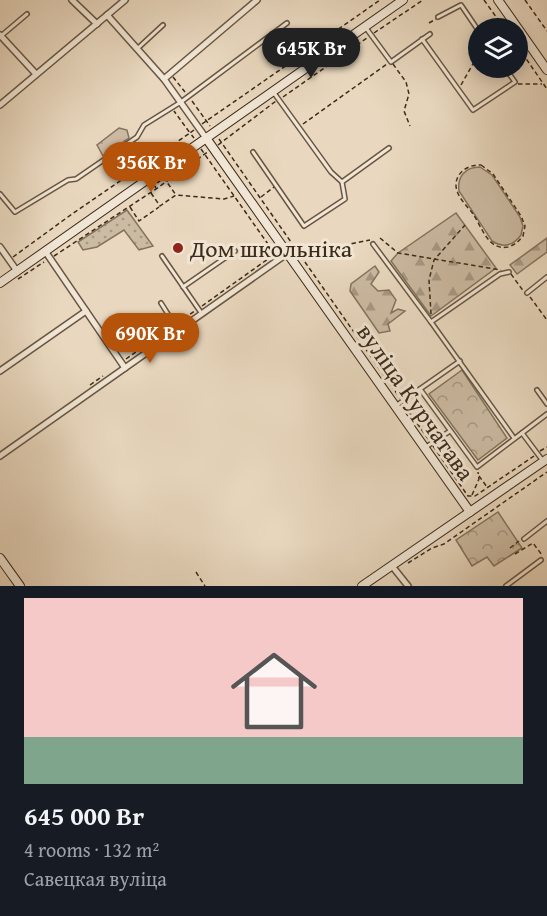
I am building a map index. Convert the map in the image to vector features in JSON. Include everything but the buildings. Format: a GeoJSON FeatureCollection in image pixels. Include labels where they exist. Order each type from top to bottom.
{"type":"FeatureCollection","features":[{"type":"Feature","properties":{"kind":"main road"},"geometry":{"type":"LineString","coordinates":[[0,283],[47,255],[198,143],[403,0]]}},
{"type":"Feature","properties":{"kind":"main road"},"geometry":{"type":"LineString","coordinates":[[503,2],[547,70]]}},
{"type":"Feature","properties":{"kind":"main road","name":"вуліца Курчатава"},"geometry":{"type":"LineString","coordinates":[[206,138],[428,446],[470,512]]}},
{"type":"Feature","properties":{"kind":"main road"},"geometry":{"type":"LineString","coordinates":[[362,586],[545,460]]}},
{"type":"Feature","properties":{"kind":"main road"},"geometry":{"type":"LineString","coordinates":[[0,558],[20,586]]}},
{"type":"Feature","properties":{"kind":"street"},"geometry":{"type":"LineString","coordinates":[[72,0],[97,24]]}},
{"type":"Feature","properties":{"kind":"street"},"geometry":{"type":"LineString","coordinates":[[0,105],[124,0]]}},
{"type":"Feature","properties":{"kind":"street"},"geometry":{"type":"LineString","coordinates":[[164,79],[256,0]]}},
{"type":"Feature","properties":{"kind":"street"},"geometry":{"type":"LineString","coordinates":[[107,15],[164,79],[206,138]]}},
{"type":"Feature","properties":{"kind":"street"},"geometry":{"type":"LineString","coordinates":[[0,36],[36,75]]}},
{"type":"Feature","properties":{"kind":"street"},"geometry":{"type":"LineString","coordinates":[[0,247],[17,271]]}},
{"type":"Feature","properties":{"kind":"street"},"geometry":{"type":"LineString","coordinates":[[0,456],[123,365],[277,257],[288,253]]}},
{"type":"Feature","properties":{"kind":"street"},"geometry":{"type":"LineString","coordinates":[[47,255],[123,365]]}},
{"type":"Feature","properties":{"kind":"street"},"geometry":{"type":"LineString","coordinates":[[0,371],[86,311]]}},
{"type":"Feature","properties":{"kind":"street"},"geometry":{"type":"LineString","coordinates":[[392,566],[408,586]]}},
{"type":"Feature","properties":{"kind":"lane"},"geometry":{"type":"LineString","coordinates":[[438,17],[461,5],[470,18]]}},
{"type":"Feature","properties":{"kind":"lane"},"geometry":{"type":"LineString","coordinates":[[0,36],[27,14]]}},
{"type":"Feature","properties":{"kind":"lane"},"geometry":{"type":"LineString","coordinates":[[0,194],[15,212],[69,180],[76,179],[137,137],[144,125],[180,102],[287,23]]}},
{"type":"Feature","properties":{"kind":"lane"},"geometry":{"type":"LineString","coordinates":[[137,49],[163,25]]}},
{"type":"Feature","properties":{"kind":"lane"},"geometry":{"type":"LineString","coordinates":[[365,26],[391,62],[430,34]]}},
{"type":"Feature","properties":{"kind":"lane"},"geometry":{"type":"LineString","coordinates":[[422,39],[473,110],[514,82],[511,78]]}},
{"type":"Feature","properties":{"kind":"lane"},"geometry":{"type":"LineString","coordinates":[[253,152],[304,226],[345,199],[342,182],[331,172],[273,91]]}},
{"type":"Feature","properties":{"kind":"lane"},"geometry":{"type":"LineString","coordinates":[[342,182],[389,148]]}},
{"type":"Feature","properties":{"kind":"lane"},"geometry":{"type":"LineString","coordinates":[[373,244],[514,438]]}},
{"type":"Feature","properties":{"kind":"lane"},"geometry":{"type":"LineString","coordinates":[[183,287],[235,251]]}},
{"type":"Feature","properties":{"kind":"lane"},"geometry":{"type":"LineString","coordinates":[[162,256],[200,311]]}},
{"type":"Feature","properties":{"kind":"lane"},"geometry":{"type":"LineString","coordinates":[[431,322],[500,274],[509,272]]}},
{"type":"Feature","properties":{"kind":"lane"},"geometry":{"type":"LineString","coordinates":[[527,293],[547,277]]}},
{"type":"Feature","properties":{"kind":"lane"},"geometry":{"type":"LineString","coordinates":[[161,303],[176,328]]}},
{"type":"Feature","properties":{"kind":"lane"},"geometry":{"type":"LineString","coordinates":[[398,404],[460,361]]}},
{"type":"Feature","properties":{"kind":"lane"},"geometry":{"type":"LineString","coordinates":[[420,389],[477,467],[547,414]]}},
{"type":"Feature","properties":{"kind":"lane"},"geometry":{"type":"LineString","coordinates":[[537,390],[547,404]]}},
{"type":"Feature","properties":{"kind":"lane"},"geometry":{"type":"LineString","coordinates":[[428,446],[450,431]]}},
{"type":"Feature","properties":{"kind":"lane"},"geometry":{"type":"LineString","coordinates":[[522,432],[545,460]]}},
{"type":"Feature","properties":{"kind":"lane"},"geometry":{"type":"LineString","coordinates":[[524,539],[547,521]]}},
{"type":"Feature","properties":{"kind":"lane"},"geometry":{"type":"LineString","coordinates":[[506,586],[541,561]]}},
{"type":"Feature","properties":{"kind":"path"},"geometry":{"type":"LineString","coordinates":[[9,260],[381,0]]}},
{"type":"Feature","properties":{"kind":"path"},"geometry":{"type":"LineString","coordinates":[[15,281],[47,255],[167,182],[279,99],[423,0]]}},
{"type":"Feature","properties":{"kind":"path"},"geometry":{"type":"LineString","coordinates":[[484,0],[497,18]]}},
{"type":"Feature","properties":{"kind":"path"},"geometry":{"type":"LineString","coordinates":[[525,0],[547,31]]}},
{"type":"Feature","properties":{"kind":"path"},"geometry":{"type":"LineString","coordinates":[[429,23],[438,17]]}},
{"type":"Feature","properties":{"kind":"path"},"geometry":{"type":"LineString","coordinates":[[300,56],[303,61]]}},
{"type":"Feature","properties":{"kind":"path"},"geometry":{"type":"LineString","coordinates":[[301,126],[391,62],[406,82],[409,94],[404,111],[410,126]]}},
{"type":"Feature","properties":{"kind":"path"},"geometry":{"type":"LineString","coordinates":[[528,62],[547,90]]}},
{"type":"Feature","properties":{"kind":"path"},"geometry":{"type":"LineString","coordinates":[[310,71],[313,75]]}},
{"type":"Feature","properties":{"kind":"path"},"geometry":{"type":"LineString","coordinates":[[460,93],[468,74]]}},
{"type":"Feature","properties":{"kind":"path"},"geometry":{"type":"LineString","coordinates":[[514,82],[520,86],[543,84]]}},
{"type":"Feature","properties":{"kind":"path"},"geometry":{"type":"LineString","coordinates":[[123,365],[277,257],[172,107]]}},
{"type":"Feature","properties":{"kind":"path"},"geometry":{"type":"LineString","coordinates":[[218,136],[300,254],[398,404],[468,496],[476,496],[547,447]]}},
{"type":"Feature","properties":{"kind":"path"},"geometry":{"type":"LineString","coordinates":[[481,165],[490,170],[524,220],[523,236],[511,246],[495,245],[487,238],[457,192],[458,176],[470,166],[481,165]]}},
{"type":"Feature","properties":{"kind":"path"},"geometry":{"type":"LineString","coordinates":[[167,182],[176,195]]}},
{"type":"Feature","properties":{"kind":"path"},"geometry":{"type":"LineString","coordinates":[[260,197],[276,186]]}},
{"type":"Feature","properties":{"kind":"path"},"geometry":{"type":"LineString","coordinates":[[151,193],[160,206]]}},
{"type":"Feature","properties":{"kind":"path"},"geometry":{"type":"LineString","coordinates":[[130,206],[139,220],[176,195],[224,199],[234,196]]}},
{"type":"Feature","properties":{"kind":"path"},"geometry":{"type":"LineString","coordinates":[[431,322],[429,280],[434,260],[465,225]]}},
{"type":"Feature","properties":{"kind":"path"},"geometry":{"type":"LineString","coordinates":[[380,238],[398,253],[509,272],[547,320]]}},
{"type":"Feature","properties":{"kind":"path"},"geometry":{"type":"LineString","coordinates":[[300,254],[370,240]]}},
{"type":"Feature","properties":{"kind":"path"},"geometry":{"type":"LineString","coordinates":[[90,386],[104,375]]}},
{"type":"Feature","properties":{"kind":"path"},"geometry":{"type":"LineString","coordinates":[[472,496],[479,479],[477,467]]}},
{"type":"Feature","properties":{"kind":"path"},"geometry":{"type":"LineString","coordinates":[[452,473],[456,470]]}},
{"type":"Feature","properties":{"kind":"path"},"geometry":{"type":"LineString","coordinates":[[444,544],[547,472]]}},
{"type":"Feature","properties":{"kind":"path"},"geometry":{"type":"LineString","coordinates":[[478,475],[488,488]]}},
{"type":"Feature","properties":{"kind":"path"},"geometry":{"type":"LineString","coordinates":[[510,548],[524,539]]}},
{"type":"Feature","properties":{"kind":"path"},"geometry":{"type":"LineString","coordinates":[[515,554],[533,543],[543,556]]}},
{"type":"Feature","properties":{"kind":"path"},"geometry":{"type":"LineString","coordinates":[[196,572],[205,586]]}},
{"type":"Feature","properties":{"kind":"green space"},"geometry":{"type":"Polygon","coordinates":[[[119,128],[127,130],[129,138],[103,156],[97,145],[119,128]]]}},
{"type":"Feature","properties":{"kind":"green space"},"geometry":{"type":"Polygon","coordinates":[[[480,167],[492,175],[520,217],[523,226],[521,235],[511,244],[500,245],[492,241],[459,191],[459,181],[463,174],[470,169],[480,167]]]}},
{"type":"Feature","properties":{"kind":"green space"},"geometry":{"type":"Polygon","coordinates":[[[127,210],[153,246],[139,250],[124,230],[97,247],[83,250],[78,242],[127,210]]]}},
{"type":"Feature","properties":{"kind":"green space"},"geometry":{"type":"Polygon","coordinates":[[[456,213],[496,268],[431,316],[391,261],[398,253],[456,213]]]}},
{"type":"Feature","properties":{"kind":"green space"},"geometry":{"type":"Polygon","coordinates":[[[547,238],[547,252],[517,274],[510,265],[547,238]]]}},
{"type":"Feature","properties":{"kind":"green space"},"geometry":{"type":"Polygon","coordinates":[[[375,266],[379,272],[371,284],[378,291],[389,290],[396,300],[391,313],[398,309],[405,311],[388,324],[390,331],[379,333],[350,291],[351,284],[375,266]]]}},
{"type":"Feature","properties":{"kind":"green space"},"geometry":{"type":"Polygon","coordinates":[[[462,370],[507,438],[478,460],[429,394],[462,370]]]}},
{"type":"Feature","properties":{"kind":"green space"},"geometry":{"type":"Polygon","coordinates":[[[498,512],[522,548],[494,566],[487,557],[472,566],[456,540],[498,512]]]}},
{"type":"Feature","properties":{"kind":"place","name":"Дом школьніка"},"geometry":{"type":"Point","coordinates":[178,248]}}]}
